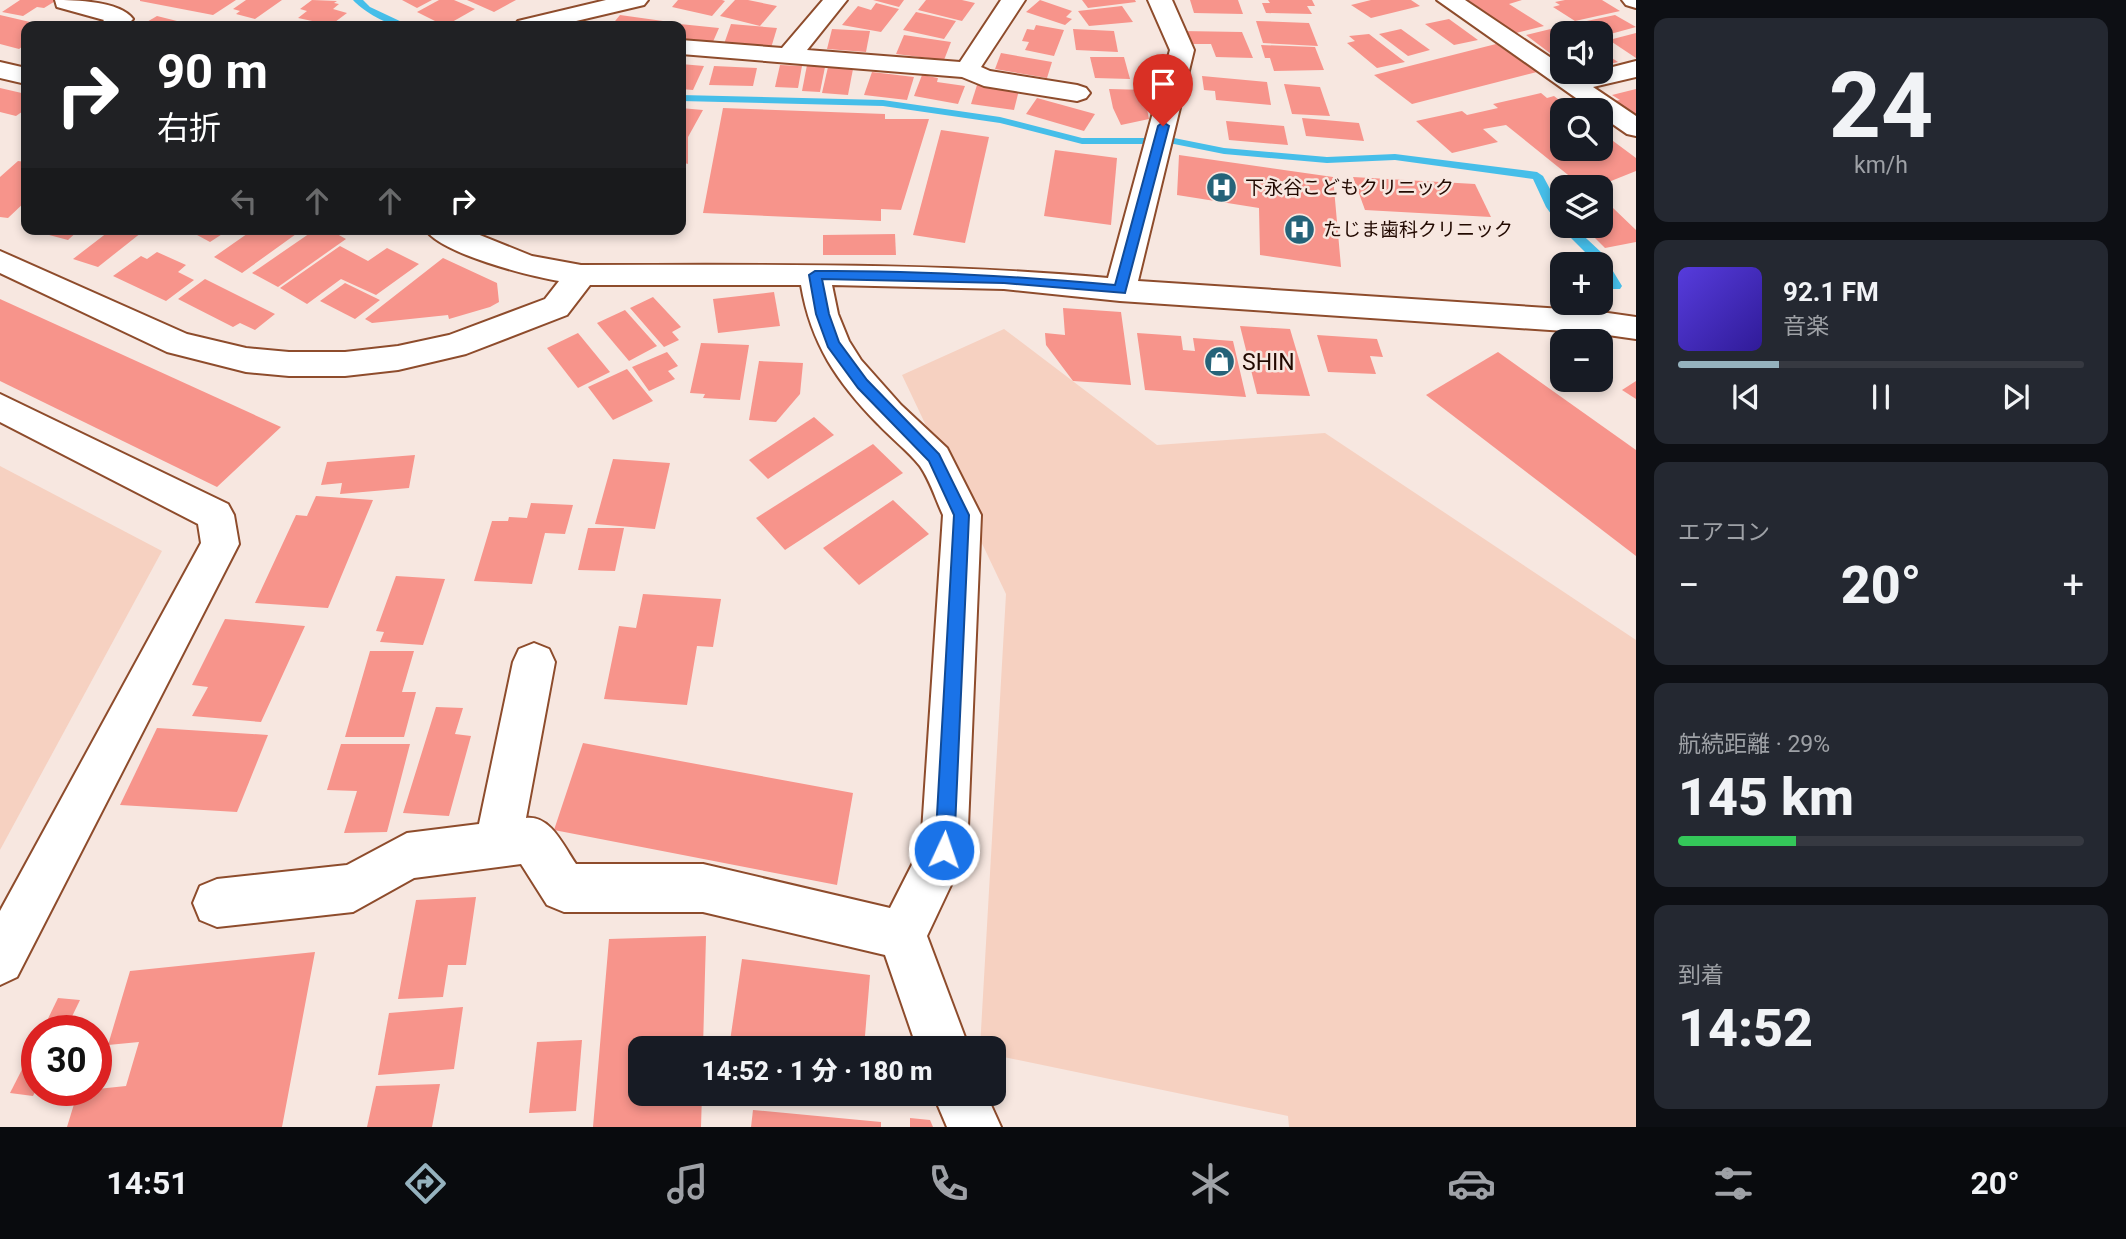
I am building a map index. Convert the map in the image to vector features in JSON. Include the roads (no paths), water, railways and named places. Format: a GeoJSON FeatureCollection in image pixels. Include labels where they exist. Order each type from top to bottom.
{"type":"FeatureCollection","features":[{"type":"Feature","properties":{"kind":"street"},"geometry":{"type":"LineString","coordinates":[[559,0],[587,12]]}},
{"type":"Feature","properties":{"kind":"street"},"geometry":{"type":"LineString","coordinates":[[554,21],[636,0]]}},
{"type":"Feature","properties":{"kind":"street"},"geometry":{"type":"LineString","coordinates":[[790,54],[835,0]]}},
{"type":"Feature","properties":{"kind":"street"},"geometry":{"type":"LineString","coordinates":[[967,70],[1013,0]]}},
{"type":"Feature","properties":{"kind":"street"},"geometry":{"type":"LineString","coordinates":[[1120,290],[1182,50],[1160,0]]}},
{"type":"Feature","properties":{"kind":"street"},"geometry":{"type":"LineString","coordinates":[[1449,0],[1550,69]]}},
{"type":"Feature","properties":{"kind":"street"},"geometry":{"type":"LineString","coordinates":[[65,2],[107,13],[121,19],[118,21]]}},
{"type":"Feature","properties":{"kind":"street"},"geometry":{"type":"LineString","coordinates":[[686,47],[967,70],[984,78],[1077,93]]}},
{"type":"Feature","properties":{"kind":"street"},"geometry":{"type":"LineString","coordinates":[[1613,74],[1636,69]]}},
{"type":"Feature","properties":{"kind":"street"},"geometry":{"type":"LineString","coordinates":[[0,70],[21,75]]}},
{"type":"Feature","properties":{"kind":"street"},"geometry":{"type":"LineString","coordinates":[[1572,84],[1636,128]]}},
{"type":"Feature","properties":{"kind":"street"},"geometry":{"type":"LineString","coordinates":[[452,235],[527,265],[581,275],[908,275],[1004,279],[1120,290],[1594,322],[1636,328]]}},
{"type":"Feature","properties":{"kind":"street"},"geometry":{"type":"LineString","coordinates":[[0,261],[180,344],[246,360],[289,364],[345,364],[398,358],[454,346],[556,307],[581,275]]}},
{"type":"Feature","properties":{"kind":"street"},"geometry":{"type":"LineString","coordinates":[[815,275],[822,314],[833,344],[849,369],[934,458],[962,515],[944,850],[901,935],[939,1036]]}},
{"type":"Feature","properties":{"kind":"street"},"geometry":{"type":"LineString","coordinates":[[0,407],[215,515],[220,544],[0,960]]}},
{"type":"Feature","properties":{"kind":"street"},"geometry":{"type":"LineString","coordinates":[[498,844],[534,662]]}},
{"type":"Feature","properties":{"kind":"street"},"geometry":{"type":"LineString","coordinates":[[218,903],[353,888],[407,856],[531,839],[564,888],[703,888],[901,935]]}},
{"type":"Feature","properties":{"kind":"street"},"geometry":{"type":"LineString","coordinates":[[964,1106],[974,1127]]}},
{"type":"Feature","properties":{"kind":"waterway"},"geometry":{"type":"LineString","coordinates":[[358,0],[367,9],[394,21]]}},
{"type":"Feature","properties":{"kind":"waterway"},"geometry":{"type":"LineString","coordinates":[[686,98],[883,103],[1000,120],[1082,141],[1174,141],[1224,151],[1327,160],[1395,157],[1537,176],[1550,203]]}},
{"type":"Feature","properties":{"kind":"waterway"},"geometry":{"type":"LineString","coordinates":[[1579,238],[1598,256],[1616,286]]}},
{"type":"Feature","properties":{"kind":"place","name":"下永谷こどもクリニック"},"geometry":{"type":"Point","coordinates":[1222,187]}},
{"type":"Feature","properties":{"kind":"place","name":"たじま歯科クリニック"},"geometry":{"type":"Point","coordinates":[1300,229]}},
{"type":"Feature","properties":{"kind":"place","name":"SHIN"},"geometry":{"type":"Point","coordinates":[1219,362]}}]}
